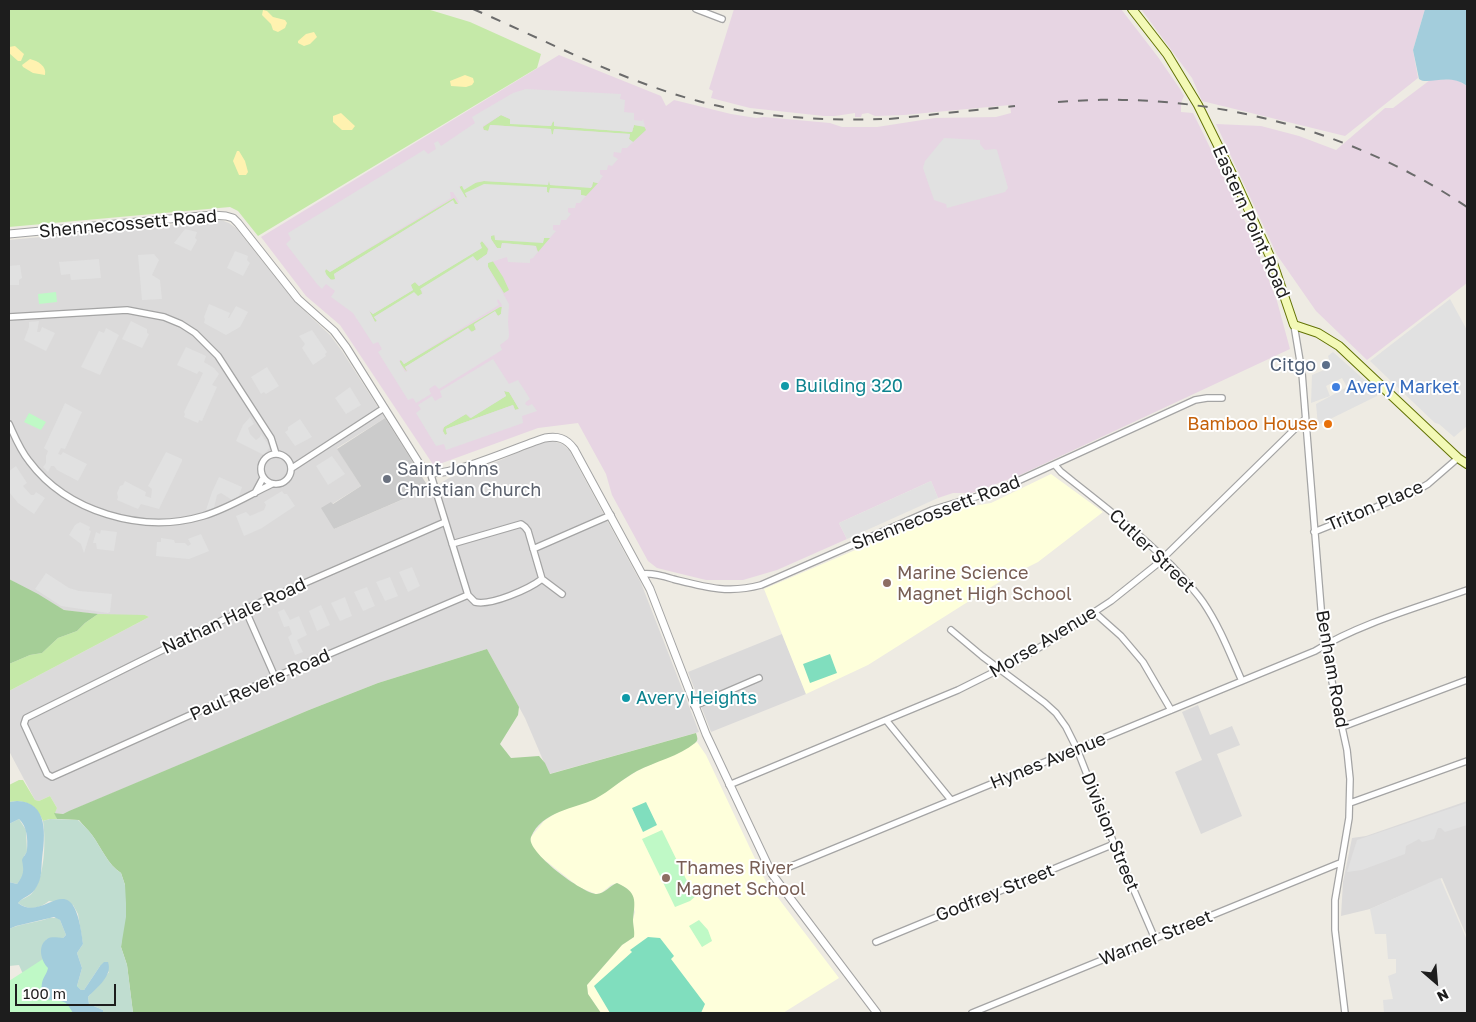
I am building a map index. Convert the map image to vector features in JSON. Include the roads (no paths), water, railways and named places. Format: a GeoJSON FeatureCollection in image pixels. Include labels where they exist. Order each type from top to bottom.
{"type":"FeatureCollection","features":[{"type":"Feature","properties":{"kind":"main road","name":"Eastern Point Road"},"geometry":{"type":"LineString","coordinates":[[1132,9],[1167,54],[1198,105],[1273,263],[1294,324]]}},
{"type":"Feature","properties":{"kind":"main road"},"geometry":{"type":"LineString","coordinates":[[1294,324],[1318,333],[1339,346],[1458,458],[1467,464]]}},
{"type":"Feature","properties":{"kind":"street"},"geometry":{"type":"LineString","coordinates":[[696,9],[722,19]]}},
{"type":"Feature","properties":{"kind":"street","name":"Shennecossett Road"},"geometry":{"type":"LineString","coordinates":[[9,234],[212,215],[233,218],[298,299],[334,331],[420,465],[430,472]]}},
{"type":"Feature","properties":{"kind":"street"},"geometry":{"type":"LineString","coordinates":[[9,317],[127,310],[164,316],[181,324],[195,333],[218,356],[271,438],[276,454]]}},
{"type":"Feature","properties":{"kind":"street","name":"Benham Road"},"geometry":{"type":"LineString","coordinates":[[1294,324],[1301,365],[1324,645],[1347,750],[1350,803],[1335,900],[1335,930],[1345,1013]]}},
{"type":"Feature","properties":{"kind":"street","name":"Shennecossett Road"},"geometry":{"type":"LineString","coordinates":[[641,571],[718,590],[753,587],[932,510],[988,494],[1195,400],[1222,398]]}},
{"type":"Feature","properties":{"kind":"street"},"geometry":{"type":"LineString","coordinates":[[292,468],[286,458],[276,454],[267,457],[262,464],[261,473],[263,478],[277,485],[286,480],[292,468],[384,408]]}},
{"type":"Feature","properties":{"kind":"street","name":"Morse Avenue"},"geometry":{"type":"LineString","coordinates":[[729,785],[941,697],[1000,669],[1047,643],[1094,612],[1164,558],[1305,419]]}},
{"type":"Feature","properties":{"kind":"street"},"geometry":{"type":"LineString","coordinates":[[9,424],[28,460],[42,476],[68,496],[114,517],[136,521],[182,521],[203,517],[226,508],[272,484]]}},
{"type":"Feature","properties":{"kind":"street"},"geometry":{"type":"LineString","coordinates":[[542,579],[526,590],[485,603],[475,602],[468,595],[430,472],[443,472],[478,463],[545,438],[560,438],[568,441],[574,448],[650,589],[694,706],[729,785],[772,874],[877,1013]]}},
{"type":"Feature","properties":{"kind":"street","name":"Triton Place"},"geometry":{"type":"LineString","coordinates":[[1314,532],[1416,491],[1428,484],[1458,458]]}},
{"type":"Feature","properties":{"kind":"street","name":"Cutler Street"},"geometry":{"type":"LineString","coordinates":[[1054,465],[1116,515],[1188,582],[1218,627],[1242,681]]}},
{"type":"Feature","properties":{"kind":"street"},"geometry":{"type":"LineString","coordinates":[[255,493],[263,478]]}},
{"type":"Feature","properties":{"kind":"street"},"geometry":{"type":"LineString","coordinates":[[533,548],[611,516]]}},
{"type":"Feature","properties":{"kind":"street","name":"Nathan Hale Road"},"geometry":{"type":"LineString","coordinates":[[52,776],[47,774],[24,724],[26,718],[245,609],[445,522]]}},
{"type":"Feature","properties":{"kind":"street"},"geometry":{"type":"LineString","coordinates":[[452,544],[521,524],[528,531],[542,579],[562,594]]}},
{"type":"Feature","properties":{"kind":"street","name":"Hynes Avenue"},"geometry":{"type":"LineString","coordinates":[[772,874],[1315,652],[1332,640],[1395,615],[1467,590]]}},
{"type":"Feature","properties":{"kind":"street","name":"Paul Revere Road"},"geometry":{"type":"LineString","coordinates":[[52,776],[275,677],[468,595]]}},
{"type":"Feature","properties":{"kind":"street"},"geometry":{"type":"LineString","coordinates":[[245,609],[275,677]]}},
{"type":"Feature","properties":{"kind":"street"},"geometry":{"type":"LineString","coordinates":[[1094,612],[1121,636],[1144,662],[1171,710]]}},
{"type":"Feature","properties":{"kind":"street","name":"Division Street"},"geometry":{"type":"LineString","coordinates":[[951,630],[1056,713],[1066,728],[1077,749],[1154,939]]}},
{"type":"Feature","properties":{"kind":"street"},"geometry":{"type":"LineString","coordinates":[[694,706],[759,678]]}},
{"type":"Feature","properties":{"kind":"street"},"geometry":{"type":"LineString","coordinates":[[1342,727],[1467,680]]}},
{"type":"Feature","properties":{"kind":"street"},"geometry":{"type":"LineString","coordinates":[[886,720],[951,800]]}},
{"type":"Feature","properties":{"kind":"street"},"geometry":{"type":"LineString","coordinates":[[1350,803],[1467,761]]}},
{"type":"Feature","properties":{"kind":"street","name":"Godfrey Street"},"geometry":{"type":"LineString","coordinates":[[876,942],[1114,844]]}},
{"type":"Feature","properties":{"kind":"street","name":"Warner Street"},"geometry":{"type":"LineString","coordinates":[[972,1013],[1340,863]]}},
{"type":"Feature","properties":{"kind":"water"},"geometry":{"type":"Polygon","coordinates":[[[1425,9],[1467,9],[1467,86],[1453,80],[1423,81],[1419,79],[1413,50],[1425,9]]]}},
{"type":"Feature","properties":{"kind":"water"},"geometry":{"type":"Polygon","coordinates":[[[17,801],[35,807],[43,822],[44,831],[39,883],[33,892],[18,903],[28,908],[39,907],[65,899],[73,905],[83,944],[77,953],[82,968],[77,986],[84,990],[100,966],[104,962],[108,962],[109,967],[106,977],[88,997],[89,1004],[103,1010],[103,1013],[73,1013],[66,1003],[45,998],[43,995],[41,990],[42,983],[48,968],[43,961],[41,949],[47,939],[53,937],[63,938],[66,935],[60,920],[54,917],[9,929],[9,882],[17,884],[21,878],[23,870],[22,860],[27,851],[26,833],[22,822],[19,819],[9,824],[9,802],[17,801]]]}},
{"type":"Feature","properties":{"kind":"railway"},"geometry":{"type":"LineString","coordinates":[[473,9],[612,71],[698,101],[743,111],[789,117],[882,119]]}},
{"type":"Feature","properties":{"kind":"railway"},"geometry":{"type":"LineString","coordinates":[[1058,102],[1112,100],[1165,102],[1219,109],[1272,120],[1323,135],[1373,155],[1421,179],[1467,207]]}},
{"type":"Feature","properties":{"kind":"railway"},"geometry":{"type":"LineString","coordinates":[[889,119],[1015,106]]}},
{"type":"Feature","properties":{"kind":"place","name":"Citgo"},"geometry":{"type":"Point","coordinates":[1326,365]}},
{"type":"Feature","properties":{"kind":"place","name":"Building 320"},"geometry":{"type":"Point","coordinates":[785,386]}},
{"type":"Feature","properties":{"kind":"place","name":"Avery Market"},"geometry":{"type":"Point","coordinates":[1336,387]}},
{"type":"Feature","properties":{"kind":"place","name":"Bamboo House"},"geometry":{"type":"Point","coordinates":[1328,424]}},
{"type":"Feature","properties":{"kind":"place","name":"Saint Johns Christian Church"},"geometry":{"type":"Point","coordinates":[387,479]}},
{"type":"Feature","properties":{"kind":"place","name":"Marine Science Magnet High School"},"geometry":{"type":"Point","coordinates":[887,583]}},
{"type":"Feature","properties":{"kind":"place","name":"Avery Heights"},"geometry":{"type":"Point","coordinates":[626,698]}},
{"type":"Feature","properties":{"kind":"place","name":"Thames River Magnet School"},"geometry":{"type":"Point","coordinates":[666,878]}}]}
